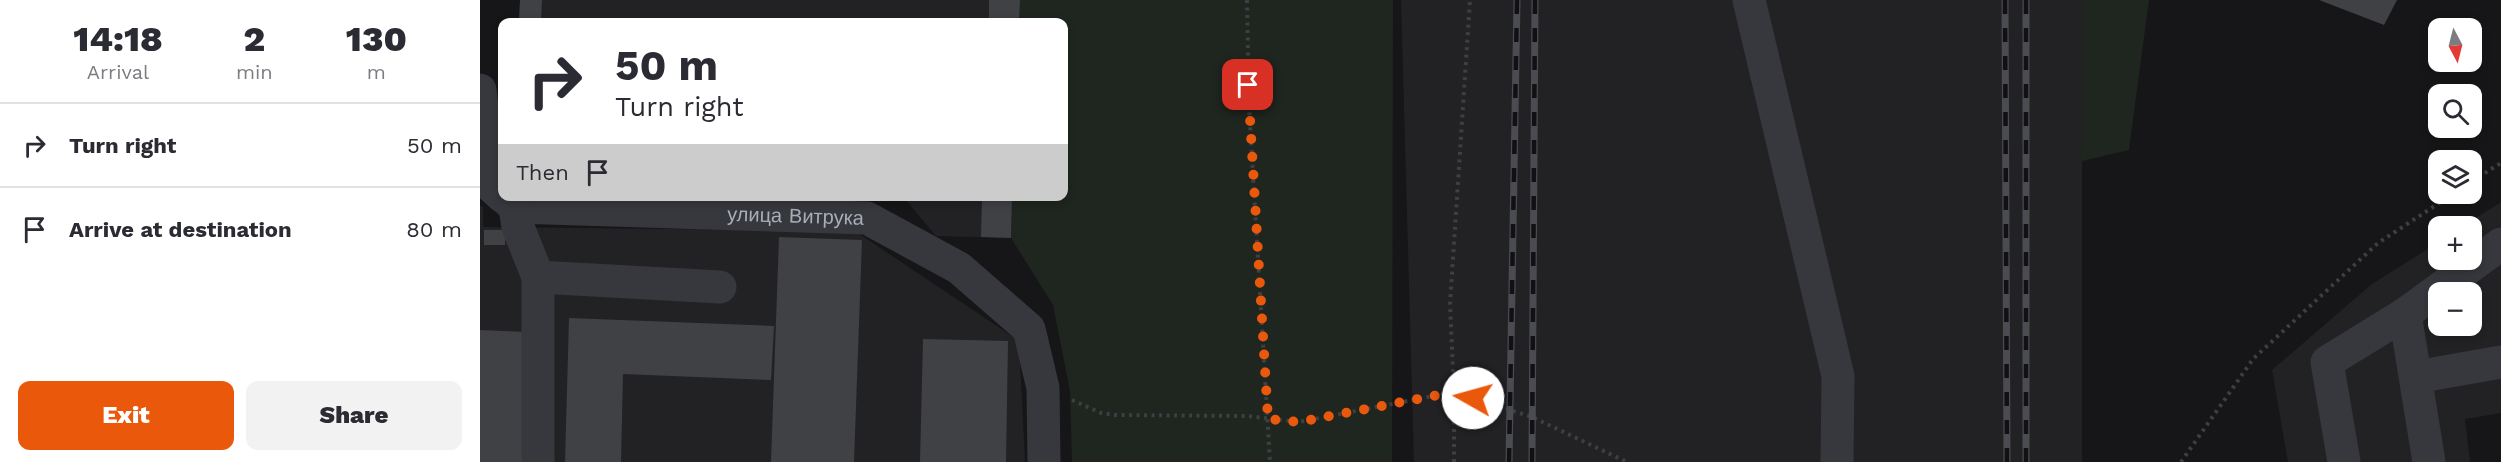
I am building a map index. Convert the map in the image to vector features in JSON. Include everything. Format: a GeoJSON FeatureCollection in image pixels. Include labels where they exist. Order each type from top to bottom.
{"type":"FeatureCollection","features":[{"type":"Feature","properties":{"kind":"street"},"geometry":{"type":"LineString","coordinates":[[1749,0],[1838,376],[1837,462]]}},
{"type":"Feature","properties":{"kind":"street"},"geometry":{"type":"LineString","coordinates":[[480,90],[491,186],[498,192]]}},
{"type":"Feature","properties":{"kind":"street"},"geometry":{"type":"LineString","coordinates":[[507,201],[538,276],[538,462]]}},
{"type":"Feature","properties":{"kind":"street","name":"улица Витрука"},"geometry":{"type":"LineString","coordinates":[[527,201],[867,218],[959,268],[1029,329],[1043,388],[1044,462]]}},
{"type":"Feature","properties":{"kind":"street"},"geometry":{"type":"LineString","coordinates":[[2344,462],[2326,362],[2405,314],[2501,244]]}},
{"type":"Feature","properties":{"kind":"street"},"geometry":{"type":"LineString","coordinates":[[538,276],[720,287]]}},
{"type":"Feature","properties":{"kind":"street"},"geometry":{"type":"LineString","coordinates":[[2405,314],[2429,462]]}},
{"type":"Feature","properties":{"kind":"street"},"geometry":{"type":"LineString","coordinates":[[2416,377],[2501,362]]}},
{"type":"Feature","properties":{"kind":"path"},"geometry":{"type":"LineString","coordinates":[[1247,0],[1249,107],[1270,462]]}},
{"type":"Feature","properties":{"kind":"path"},"geometry":{"type":"LineString","coordinates":[[1454,462],[1450,303],[1470,0]]}},
{"type":"Feature","properties":{"kind":"path"},"geometry":{"type":"LineString","coordinates":[[2482,175],[2501,163]]}},
{"type":"Feature","properties":{"kind":"path"},"geometry":{"type":"LineString","coordinates":[[2181,462],[2253,360],[2378,243],[2438,204]]}},
{"type":"Feature","properties":{"kind":"path"},"geometry":{"type":"LineString","coordinates":[[1043,388],[1101,413],[1115,415],[1247,416],[1299,422],[1454,392],[1532,417],[1627,462]]}},
{"type":"Feature","properties":{"kind":"shaded area"},"geometry":{"type":"Polygon","coordinates":[[[520,0],[1020,0],[1019,18],[519,18],[520,0]]]}},
{"type":"Feature","properties":{"kind":"shaded area"},"geometry":{"type":"Polygon","coordinates":[[[1020,0],[1393,0],[1392,462],[1072,462],[1070,391],[1053,305],[1011,238],[1012,201],[1068,201],[1068,18],[1019,18],[1020,0]]]}},
{"type":"Feature","properties":{"kind":"shaded area"},"geometry":{"type":"Polygon","coordinates":[[[1401,0],[2082,0],[2082,462],[1414,462],[1401,0]]]}},
{"type":"Feature","properties":{"kind":"shaded area"},"geometry":{"type":"Polygon","coordinates":[[[2082,0],[2149,0],[2129,150],[2082,161],[2082,0]]]}},
{"type":"Feature","properties":{"kind":"shaded area"},"geometry":{"type":"Polygon","coordinates":[[[907,201],[1012,201],[1011,238],[936,236],[907,201]]]}},
{"type":"Feature","properties":{"kind":"shaded area"},"geometry":{"type":"Polygon","coordinates":[[[2501,202],[2501,413],[2465,419],[2470,462],[2288,462],[2272,370],[2372,284],[2428,249],[2428,270],[2482,270],[2482,216],[2479,216],[2501,202]]]}},
{"type":"Feature","properties":{"kind":"shaded area"},"geometry":{"type":"Polygon","coordinates":[[[480,206],[483,206],[483,227],[855,231],[1019,341],[1025,462],[480,462],[480,206]]]}},
{"type":"Feature","properties":{"kind":"building"},"geometry":{"type":"Polygon","coordinates":[[[520,0],[542,0],[541,18],[519,18],[520,0]]]}},
{"type":"Feature","properties":{"kind":"building"},"geometry":{"type":"Polygon","coordinates":[[[989,0],[1020,0],[1019,18],[989,18],[989,0]]]}},
{"type":"Feature","properties":{"kind":"building"},"geometry":{"type":"Polygon","coordinates":[[[2319,0],[2397,0],[2384,25],[2319,0]]]}},
{"type":"Feature","properties":{"kind":"building"},"geometry":{"type":"Polygon","coordinates":[[[982,201],[1012,201],[1011,238],[981,237],[982,201]]]}},
{"type":"Feature","properties":{"kind":"building"},"geometry":{"type":"Polygon","coordinates":[[[484,230],[505,230],[505,245],[484,245],[484,230]]]}},
{"type":"Feature","properties":{"kind":"building"},"geometry":{"type":"Polygon","coordinates":[[[779,237],[862,240],[854,462],[771,462],[779,237]]]}},
{"type":"Feature","properties":{"kind":"building"},"geometry":{"type":"Polygon","coordinates":[[[569,318],[774,326],[771,380],[623,374],[621,462],[565,462],[569,318]]]}},
{"type":"Feature","properties":{"kind":"building"},"geometry":{"type":"Polygon","coordinates":[[[480,330],[526,332],[523,462],[480,462],[480,330]]]}},
{"type":"Feature","properties":{"kind":"building"},"geometry":{"type":"Polygon","coordinates":[[[923,339],[1008,341],[1006,462],[920,462],[923,339]]]}},
{"type":"Feature","properties":{"kind":"railway"},"geometry":{"type":"LineString","coordinates":[[1509,462],[1517,0]]}},
{"type":"Feature","properties":{"kind":"railway"},"geometry":{"type":"LineString","coordinates":[[1532,462],[1535,0]]}},
{"type":"Feature","properties":{"kind":"railway"},"geometry":{"type":"LineString","coordinates":[[2005,0],[2007,462]]}},
{"type":"Feature","properties":{"kind":"railway"},"geometry":{"type":"LineString","coordinates":[[2026,0],[2026,462]]}},
{"type":"Feature","properties":{"kind":"route"},"geometry":{"type":"LineString","coordinates":[[1248,85],[1268,419],[1299,422],[1454,392],[1473,398]]}}]}
